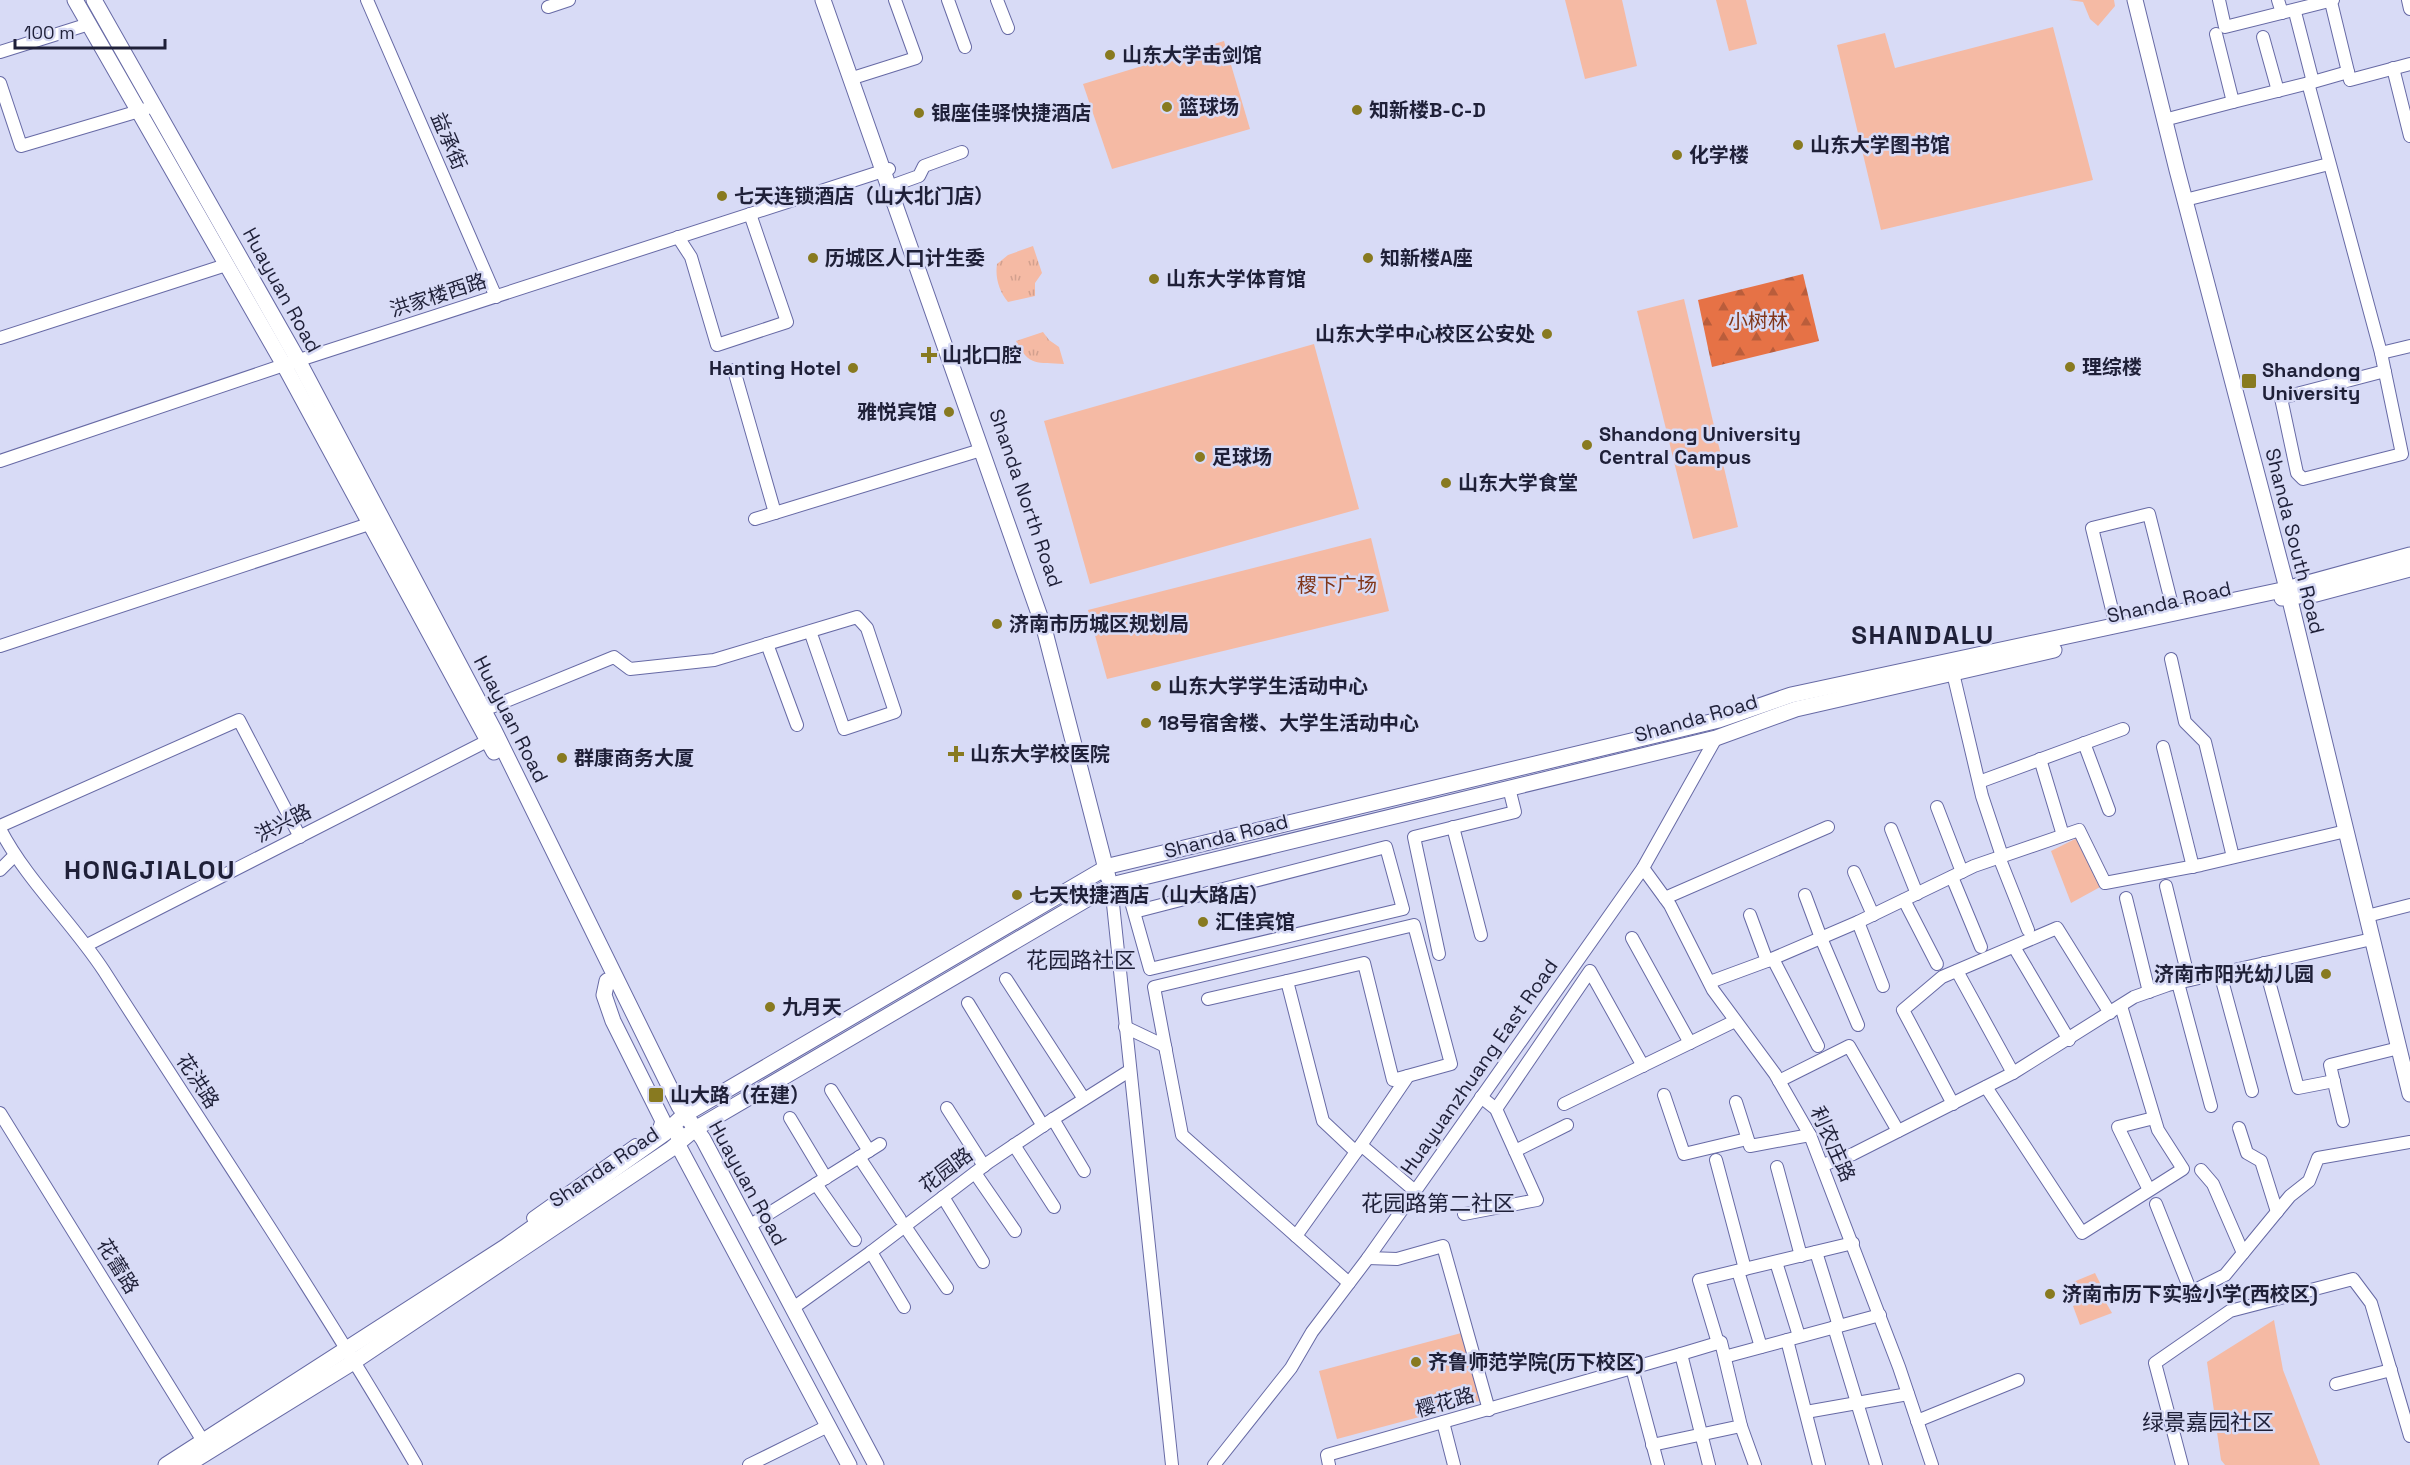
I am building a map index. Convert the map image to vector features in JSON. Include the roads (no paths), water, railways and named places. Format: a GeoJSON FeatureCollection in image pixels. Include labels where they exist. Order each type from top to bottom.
{"type":"FeatureCollection","features":[{"type":"Feature","properties":{"kind":"main road","name":"Huayuan Road"},"geometry":{"type":"LineString","coordinates":[[75,0],[226,264],[291,363]]}},
{"type":"Feature","properties":{"kind":"main road","name":"Huayuan Road"},"geometry":{"type":"LineString","coordinates":[[94,0],[155,107],[493,738],[607,981],[670,1126]]}},
{"type":"Feature","properties":{"kind":"main road","name":"Shanda North Road"},"geometry":{"type":"LineString","coordinates":[[823,0],[886,170],[894,185],[1045,616],[1106,868]]}},
{"type":"Feature","properties":{"kind":"main road","name":"Shanda North Road"},"geometry":{"type":"LineString","coordinates":[[828,0],[1044,628],[1111,885]]}},
{"type":"Feature","properties":{"kind":"main road","name":"Shanda South Road"},"geometry":{"type":"LineString","coordinates":[[2135,0],[2184,200],[2288,592],[2410,1094]]}},
{"type":"Feature","properties":{"kind":"main road","name":"Huayuan Road"},"geometry":{"type":"LineString","coordinates":[[376,522],[484,710],[493,738],[670,1126],[680,1140],[679,1147],[849,1465]]}},
{"type":"Feature","properties":{"kind":"main road","name":"Shanda Road"},"geometry":{"type":"LineString","coordinates":[[187,1465],[351,1355],[671,1149],[695,1129],[1111,885],[1716,738],[1796,709],[2288,592],[2410,555]]}},
{"type":"Feature","properties":{"kind":"main road","name":"Shanda Road"},"geometry":{"type":"LineString","coordinates":[[166,1465],[351,1355],[670,1126],[1106,868],[1719,720],[1791,695],[2174,613],[2288,592],[2316,594],[2410,569]]}},
{"type":"Feature","properties":{"kind":"main road","name":"Huayuan Road"},"geometry":{"type":"LineString","coordinates":[[670,1126],[695,1129],[704,1139],[876,1465]]}},
{"type":"Feature","properties":{"kind":"street","name":"益承街"},"geometry":{"type":"LineString","coordinates":[[368,0],[496,297]]}},
{"type":"Feature","properties":{"kind":"street"},"geometry":{"type":"LineString","coordinates":[[548,8],[569,0]]}},
{"type":"Feature","properties":{"kind":"street"},"geometry":{"type":"LineString","coordinates":[[856,77],[916,58],[895,0]]}},
{"type":"Feature","properties":{"kind":"street"},"geometry":{"type":"LineString","coordinates":[[948,0],[965,46]]}},
{"type":"Feature","properties":{"kind":"street"},"geometry":{"type":"LineString","coordinates":[[997,0],[1008,28]]}},
{"type":"Feature","properties":{"kind":"street"},"geometry":{"type":"LineString","coordinates":[[2219,0],[2225,27],[2280,6],[2315,2],[2332,3],[2350,80],[2410,64]]}},
{"type":"Feature","properties":{"kind":"street"},"geometry":{"type":"LineString","coordinates":[[2408,0],[2410,9]]}},
{"type":"Feature","properties":{"kind":"street"},"geometry":{"type":"LineString","coordinates":[[2296,16],[2329,164],[2381,353],[2385,371],[2402,454],[2303,479],[2297,472],[2282,398],[2385,371]]}},
{"type":"Feature","properties":{"kind":"street"},"geometry":{"type":"LineString","coordinates":[[0,52],[89,24]]}},
{"type":"Feature","properties":{"kind":"street"},"geometry":{"type":"LineString","coordinates":[[2216,34],[2233,102]]}},
{"type":"Feature","properties":{"kind":"street"},"geometry":{"type":"LineString","coordinates":[[2263,37],[2278,91]]}},
{"type":"Feature","properties":{"kind":"street"},"geometry":{"type":"LineString","coordinates":[[2393,69],[2410,136]]}},
{"type":"Feature","properties":{"kind":"street"},"geometry":{"type":"LineString","coordinates":[[2164,120],[2348,72]]}},
{"type":"Feature","properties":{"kind":"street"},"geometry":{"type":"LineString","coordinates":[[0,83],[21,146],[155,107]]}},
{"type":"Feature","properties":{"kind":"street"},"geometry":{"type":"LineString","coordinates":[[894,185],[919,176],[924,166],[962,152]]}},
{"type":"Feature","properties":{"kind":"street"},"geometry":{"type":"LineString","coordinates":[[2184,200],[2329,164]]}},
{"type":"Feature","properties":{"kind":"street","name":"洪家楼西路"},"geometry":{"type":"LineString","coordinates":[[0,461],[291,363],[886,170]]}},
{"type":"Feature","properties":{"kind":"street"},"geometry":{"type":"LineString","coordinates":[[678,237],[691,257],[717,345],[788,322],[750,214]]}},
{"type":"Feature","properties":{"kind":"street"},"geometry":{"type":"LineString","coordinates":[[0,338],[226,264]]}},
{"type":"Feature","properties":{"kind":"street"},"geometry":{"type":"LineString","coordinates":[[2381,353],[2410,346]]}},
{"type":"Feature","properties":{"kind":"street"},"geometry":{"type":"LineString","coordinates":[[734,369],[776,513]]}},
{"type":"Feature","properties":{"kind":"street"},"geometry":{"type":"LineString","coordinates":[[755,519],[981,450]]}},
{"type":"Feature","properties":{"kind":"street"},"geometry":{"type":"LineString","coordinates":[[2116,626],[2092,528],[2149,514],[2174,613]]}},
{"type":"Feature","properties":{"kind":"street"},"geometry":{"type":"LineString","coordinates":[[0,646],[376,522]]}},
{"type":"Feature","properties":{"kind":"street"},"geometry":{"type":"LineString","coordinates":[[484,710],[614,657],[630,669],[714,660],[810,631],[857,617],[867,628],[895,712],[844,729],[810,631]]}},
{"type":"Feature","properties":{"kind":"street"},"geometry":{"type":"LineString","coordinates":[[767,644],[797,725]]}},
{"type":"Feature","properties":{"kind":"street"},"geometry":{"type":"LineString","coordinates":[[2171,659],[2186,722],[2205,742],[2233,857]]}},
{"type":"Feature","properties":{"kind":"street"},"geometry":{"type":"LineString","coordinates":[[1953,673],[1979,782],[2000,856],[2028,930]]}},
{"type":"Feature","properties":{"kind":"street"},"geometry":{"type":"LineString","coordinates":[[0,827],[239,720],[300,837]]}},
{"type":"Feature","properties":{"kind":"street"},"geometry":{"type":"LineString","coordinates":[[1979,782],[2123,729]]}},
{"type":"Feature","properties":{"kind":"street","name":"洪兴路"},"geometry":{"type":"LineString","coordinates":[[87,945],[493,738]]}},
{"type":"Feature","properties":{"kind":"street","name":"Huayuanzhuang East Road"},"geometry":{"type":"LineString","coordinates":[[1215,1465],[1291,1368],[1312,1332],[1368,1258],[1643,867],[1716,738]]}},
{"type":"Feature","properties":{"kind":"street"},"geometry":{"type":"LineString","coordinates":[[2084,743],[2109,810]]}},
{"type":"Feature","properties":{"kind":"street"},"geometry":{"type":"LineString","coordinates":[[2163,747],[2193,867]]}},
{"type":"Feature","properties":{"kind":"street"},"geometry":{"type":"LineString","coordinates":[[2040,759],[2062,832]]}},
{"type":"Feature","properties":{"kind":"street"},"geometry":{"type":"LineString","coordinates":[[1439,954],[1414,837],[1515,812],[1509,788]]}},
{"type":"Feature","properties":{"kind":"street"},"geometry":{"type":"LineString","coordinates":[[1937,807],[1981,947]]}},
{"type":"Feature","properties":{"kind":"street","name":"花洪路"},"geometry":{"type":"LineString","coordinates":[[0,827],[14,856],[87,945],[351,1355],[416,1465]]}},
{"type":"Feature","properties":{"kind":"street"},"geometry":{"type":"LineString","coordinates":[[1453,827],[1481,935]]}},
{"type":"Feature","properties":{"kind":"street"},"geometry":{"type":"LineString","coordinates":[[1665,898],[1828,827]]}},
{"type":"Feature","properties":{"kind":"street"},"geometry":{"type":"LineString","coordinates":[[1890,829],[1917,894]]}},
{"type":"Feature","properties":{"kind":"street"},"geometry":{"type":"LineString","coordinates":[[1710,982],[1770,960],[1858,922],[1957,874],[2000,856],[2079,830],[2105,883],[2193,867],[2346,831]]}},
{"type":"Feature","properties":{"kind":"street"},"geometry":{"type":"LineString","coordinates":[[1128,891],[1150,969],[1403,909],[1386,847],[1134,912]]}},
{"type":"Feature","properties":{"kind":"street"},"geometry":{"type":"LineString","coordinates":[[0,870],[14,856]]}},
{"type":"Feature","properties":{"kind":"street","name":"利农庄路"},"geometry":{"type":"LineString","coordinates":[[1643,867],[1665,898],[1710,982],[1779,1081],[1810,1135],[1880,1315],[1932,1465]]}},
{"type":"Feature","properties":{"kind":"street"},"geometry":{"type":"LineString","coordinates":[[1854,872],[1873,915]]}},
{"type":"Feature","properties":{"kind":"street"},"geometry":{"type":"LineString","coordinates":[[1111,885],[1172,1465]]}},
{"type":"Feature","properties":{"kind":"street"},"geometry":{"type":"LineString","coordinates":[[2166,886],[2183,982],[2211,1106]]}},
{"type":"Feature","properties":{"kind":"street"},"geometry":{"type":"LineString","coordinates":[[1806,895],[1821,938],[1858,1025]]}},
{"type":"Feature","properties":{"kind":"street"},"geometry":{"type":"LineString","coordinates":[[2126,897],[2149,992]]}},
{"type":"Feature","properties":{"kind":"street"},"geometry":{"type":"LineString","coordinates":[[1904,900],[1937,964]]}},
{"type":"Feature","properties":{"kind":"street"},"geometry":{"type":"LineString","coordinates":[[2367,916],[2410,905]]}},
{"type":"Feature","properties":{"kind":"street"},"geometry":{"type":"LineString","coordinates":[[1750,915],[1770,960],[1818,1046]]}},
{"type":"Feature","properties":{"kind":"street"},"geometry":{"type":"LineString","coordinates":[[1858,922],[1883,986]]}},
{"type":"Feature","properties":{"kind":"street"},"geometry":{"type":"LineString","coordinates":[[1208,999],[1364,963],[1394,1080],[1451,1064],[1414,925],[1154,987],[1182,1135],[1349,1283]]}},
{"type":"Feature","properties":{"kind":"street"},"geometry":{"type":"LineString","coordinates":[[1953,1104],[1903,1010],[1942,977],[2058,928],[2110,1013]]}},
{"type":"Feature","properties":{"kind":"street"},"geometry":{"type":"LineString","coordinates":[[1632,938],[1690,1044]]}},
{"type":"Feature","properties":{"kind":"street"},"geometry":{"type":"LineString","coordinates":[[1823,1165],[1853,1154],[2013,1073],[2121,1006],[2149,992],[2220,973],[2372,939]]}},
{"type":"Feature","properties":{"kind":"street"},"geometry":{"type":"LineString","coordinates":[[2014,946],[2069,1040]]}},
{"type":"Feature","properties":{"kind":"street"},"geometry":{"type":"LineString","coordinates":[[2264,963],[2298,1088],[2334,1081]]}},
{"type":"Feature","properties":{"kind":"street"},"geometry":{"type":"LineString","coordinates":[[1496,1109],[1590,971],[1643,1066]]}},
{"type":"Feature","properties":{"kind":"street"},"geometry":{"type":"LineString","coordinates":[[1957,971],[2013,1073]]}},
{"type":"Feature","properties":{"kind":"street"},"geometry":{"type":"LineString","coordinates":[[2220,973],[2252,1091]]}},
{"type":"Feature","properties":{"kind":"street"},"geometry":{"type":"LineString","coordinates":[[1006,979],[1084,1100]]}},
{"type":"Feature","properties":{"kind":"street"},"geometry":{"type":"LineString","coordinates":[[1287,981],[1323,1121],[1415,1191]]}},
{"type":"Feature","properties":{"kind":"street"},"geometry":{"type":"LineString","coordinates":[[968,1003],[1084,1171]]}},
{"type":"Feature","properties":{"kind":"street"},"geometry":{"type":"LineString","coordinates":[[1986,1087],[2082,1233],[2183,1169],[2158,1130],[2121,1006]]}},
{"type":"Feature","properties":{"kind":"street"},"geometry":{"type":"LineString","coordinates":[[1564,1104],[1733,1022]]}},
{"type":"Feature","properties":{"kind":"street"},"geometry":{"type":"LineString","coordinates":[[1125,1027],[1165,1046]]}},
{"type":"Feature","properties":{"kind":"street"},"geometry":{"type":"LineString","coordinates":[[1779,1081],[1849,1047],[1898,1131]]}},
{"type":"Feature","properties":{"kind":"street"},"geometry":{"type":"LineString","coordinates":[[2343,1121],[2330,1065],[2399,1048]]}},
{"type":"Feature","properties":{"kind":"street","name":"花园路"},"geometry":{"type":"LineString","coordinates":[[793,1308],[871,1252],[902,1222],[943,1197],[979,1169],[1048,1122],[1129,1071]]}},
{"type":"Feature","properties":{"kind":"street"},"geometry":{"type":"LineString","coordinates":[[1296,1236],[1408,1076]]}},
{"type":"Feature","properties":{"kind":"street"},"geometry":{"type":"LineString","coordinates":[[831,1090],[869,1151],[902,1222],[947,1288]]}},
{"type":"Feature","properties":{"kind":"street"},"geometry":{"type":"LineString","coordinates":[[1664,1095],[1684,1154],[1748,1139]]}},
{"type":"Feature","properties":{"kind":"street"},"geometry":{"type":"LineString","coordinates":[[1464,1214],[1537,1200],[1496,1109],[1481,1097]]}},
{"type":"Feature","properties":{"kind":"street"},"geometry":{"type":"LineString","coordinates":[[1736,1102],[1750,1146],[1810,1135]]}},
{"type":"Feature","properties":{"kind":"street"},"geometry":{"type":"LineString","coordinates":[[947,1108],[1015,1231]]}},
{"type":"Feature","properties":{"kind":"street","name":"花蕾路"},"geometry":{"type":"LineString","coordinates":[[0,1113],[203,1441]]}},
{"type":"Feature","properties":{"kind":"street"},"geometry":{"type":"LineString","coordinates":[[790,1118],[821,1181],[855,1240]]}},
{"type":"Feature","properties":{"kind":"street"},"geometry":{"type":"LineString","coordinates":[[2148,1188],[2118,1127],[2154,1118]]}},
{"type":"Feature","properties":{"kind":"street"},"geometry":{"type":"LineString","coordinates":[[1515,1151],[1567,1125]]}},
{"type":"Feature","properties":{"kind":"street"},"geometry":{"type":"LineString","coordinates":[[2239,1128],[2247,1153],[2261,1161],[2277,1212]]}},
{"type":"Feature","properties":{"kind":"street"},"geometry":{"type":"LineString","coordinates":[[2156,1204],[2191,1292],[2225,1275],[2290,1196],[2309,1181],[2318,1158],[2410,1142]]}},
{"type":"Feature","properties":{"kind":"street"},"geometry":{"type":"LineString","coordinates":[[1014,1145],[1054,1207]]}},
{"type":"Feature","properties":{"kind":"street"},"geometry":{"type":"LineString","coordinates":[[749,1226],[869,1151]]}},
{"type":"Feature","properties":{"kind":"street"},"geometry":{"type":"LineString","coordinates":[[1716,1161],[1761,1347]]}},
{"type":"Feature","properties":{"kind":"street"},"geometry":{"type":"LineString","coordinates":[[1777,1167],[1801,1256]]}},
{"type":"Feature","properties":{"kind":"street"},"geometry":{"type":"LineString","coordinates":[[2201,1170],[2213,1184],[2243,1253]]}},
{"type":"Feature","properties":{"kind":"street"},"geometry":{"type":"LineString","coordinates":[[943,1197],[983,1262]]}},
{"type":"Feature","properties":{"kind":"street"},"geometry":{"type":"LineString","coordinates":[[1755,1465],[1741,1426],[1721,1342],[1718,1343],[1699,1280],[1853,1244]]}},
{"type":"Feature","properties":{"kind":"street"},"geometry":{"type":"LineString","coordinates":[[1368,1258],[1397,1259],[1443,1246],[1489,1410]]}},
{"type":"Feature","properties":{"kind":"street"},"geometry":{"type":"LineString","coordinates":[[871,1252],[904,1307]]}},
{"type":"Feature","properties":{"kind":"street"},"geometry":{"type":"LineString","coordinates":[[1816,1252],[1876,1465]]}},
{"type":"Feature","properties":{"kind":"street"},"geometry":{"type":"LineString","coordinates":[[1776,1262],[1819,1465]]}},
{"type":"Feature","properties":{"kind":"street"},"geometry":{"type":"LineString","coordinates":[[2182,1465],[2155,1363],[2230,1311],[2353,1279],[2371,1303],[2410,1436]]}},
{"type":"Feature","properties":{"kind":"street"},"geometry":{"type":"LineString","coordinates":[[1728,1356],[1880,1315]]}},
{"type":"Feature","properties":{"kind":"street","name":"樱花路"},"geometry":{"type":"LineString","coordinates":[[1328,1460],[1443,1422],[1607,1377],[1718,1343]]}},
{"type":"Feature","properties":{"kind":"street"},"geometry":{"type":"LineString","coordinates":[[1681,1354],[1709,1465]]}},
{"type":"Feature","properties":{"kind":"street"},"geometry":{"type":"LineString","coordinates":[[1632,1368],[1658,1465]]}},
{"type":"Feature","properties":{"kind":"street"},"geometry":{"type":"LineString","coordinates":[[2336,1384],[2391,1370]]}},
{"type":"Feature","properties":{"kind":"street"},"geometry":{"type":"LineString","coordinates":[[1917,1421],[2018,1380]]}},
{"type":"Feature","properties":{"kind":"street"},"geometry":{"type":"LineString","coordinates":[[1806,1412],[1908,1394]]}},
{"type":"Feature","properties":{"kind":"street"},"geometry":{"type":"LineString","coordinates":[[1443,1422],[1454,1465]]}},
{"type":"Feature","properties":{"kind":"street"},"geometry":{"type":"LineString","coordinates":[[749,1465],[828,1426]]}},
{"type":"Feature","properties":{"kind":"street"},"geometry":{"type":"LineString","coordinates":[[1652,1445],[1741,1426]]}},
{"type":"Feature","properties":{"kind":"place","name":"山东大学击剑馆"},"geometry":{"type":"Point","coordinates":[1110,55]}},
{"type":"Feature","properties":{"kind":"place","name":"篮球场"},"geometry":{"type":"Point","coordinates":[1167,107]}},
{"type":"Feature","properties":{"kind":"place","name":"知新楼B-C-D"},"geometry":{"type":"Point","coordinates":[1357,110]}},
{"type":"Feature","properties":{"kind":"place","name":"银座佳驿快捷酒店"},"geometry":{"type":"Point","coordinates":[919,113]}},
{"type":"Feature","properties":{"kind":"place","name":"山东大学图书馆"},"geometry":{"type":"Point","coordinates":[1798,145]}},
{"type":"Feature","properties":{"kind":"place","name":"化学楼"},"geometry":{"type":"Point","coordinates":[1677,155]}},
{"type":"Feature","properties":{"kind":"place","name":"七天连锁酒店（山大北门店）"},"geometry":{"type":"Point","coordinates":[722,196]}},
{"type":"Feature","properties":{"kind":"place","name":"历城区人口计生委"},"geometry":{"type":"Point","coordinates":[813,258]}},
{"type":"Feature","properties":{"kind":"place","name":"知新楼A座"},"geometry":{"type":"Point","coordinates":[1368,258]}},
{"type":"Feature","properties":{"kind":"place","name":"山东大学体育馆"},"geometry":{"type":"Point","coordinates":[1154,279]}},
{"type":"Feature","properties":{"kind":"place","name":"山东大学中心校区公安处"},"geometry":{"type":"Point","coordinates":[1547,334]}},
{"type":"Feature","properties":{"kind":"place","name":"山北口腔"},"geometry":{"type":"Point","coordinates":[929,355]}},
{"type":"Feature","properties":{"kind":"place","name":"理综楼"},"geometry":{"type":"Point","coordinates":[2070,367]}},
{"type":"Feature","properties":{"kind":"place","name":"Hanting Hotel"},"geometry":{"type":"Point","coordinates":[853,368]}},
{"type":"Feature","properties":{"kind":"place","name":"Shandong University"},"geometry":{"type":"Point","coordinates":[2249,381]}},
{"type":"Feature","properties":{"kind":"place","name":"雅悦宾馆"},"geometry":{"type":"Point","coordinates":[949,412]}},
{"type":"Feature","properties":{"kind":"place","name":"Shandong University Central Campus"},"geometry":{"type":"Point","coordinates":[1587,445]}},
{"type":"Feature","properties":{"kind":"place","name":"足球场"},"geometry":{"type":"Point","coordinates":[1200,457]}},
{"type":"Feature","properties":{"kind":"place","name":"山东大学食堂"},"geometry":{"type":"Point","coordinates":[1446,483]}},
{"type":"Feature","properties":{"kind":"place","name":"济南市历城区规划局"},"geometry":{"type":"Point","coordinates":[997,624]}},
{"type":"Feature","properties":{"kind":"place","name":"山东大学学生活动中心"},"geometry":{"type":"Point","coordinates":[1156,686]}},
{"type":"Feature","properties":{"kind":"place","name":"18号宿舍楼、大学生活动中心"},"geometry":{"type":"Point","coordinates":[1146,723]}},
{"type":"Feature","properties":{"kind":"place","name":"山东大学校医院"},"geometry":{"type":"Point","coordinates":[956,754]}},
{"type":"Feature","properties":{"kind":"place","name":"群康商务大厦"},"geometry":{"type":"Point","coordinates":[562,758]}},
{"type":"Feature","properties":{"kind":"place","name":"七天快捷酒店（山大路店）"},"geometry":{"type":"Point","coordinates":[1017,895]}},
{"type":"Feature","properties":{"kind":"place","name":"汇佳宾馆"},"geometry":{"type":"Point","coordinates":[1203,922]}},
{"type":"Feature","properties":{"kind":"place","name":"济南市阳光幼儿园"},"geometry":{"type":"Point","coordinates":[2326,974]}},
{"type":"Feature","properties":{"kind":"place","name":"九月天"},"geometry":{"type":"Point","coordinates":[770,1007]}},
{"type":"Feature","properties":{"kind":"place","name":"山大路（在建）"},"geometry":{"type":"Point","coordinates":[656,1095]}},
{"type":"Feature","properties":{"kind":"place","name":"济南市历下实验小学(西校区)"},"geometry":{"type":"Point","coordinates":[2050,1294]}},
{"type":"Feature","properties":{"kind":"place","name":"齐鲁师范学院(历下校区)"},"geometry":{"type":"Point","coordinates":[1416,1362]}},
{"type":"Feature","properties":{"kind":"district","name":"SHANDALU"},"geometry":{"type":"Point","coordinates":[1923,635]}},
{"type":"Feature","properties":{"kind":"district","name":"HONGJIALOU"},"geometry":{"type":"Point","coordinates":[150,870]}},
{"type":"Feature","properties":{"kind":"district","name":"花园路社区"},"geometry":{"type":"Point","coordinates":[1081,960]}},
{"type":"Feature","properties":{"kind":"district","name":"花园路第二社区"},"geometry":{"type":"Point","coordinates":[1438,1203]}},
{"type":"Feature","properties":{"kind":"district","name":"绿景嘉园社区"},"geometry":{"type":"Point","coordinates":[2208,1422]}},
{"type":"Feature","properties":{"kind":"park label","name":"小树林"},"geometry":{"type":"Point","coordinates":[1758,321]}},
{"type":"Feature","properties":{"kind":"park label","name":"稷下广场"},"geometry":{"type":"Point","coordinates":[1337,585]}}]}
